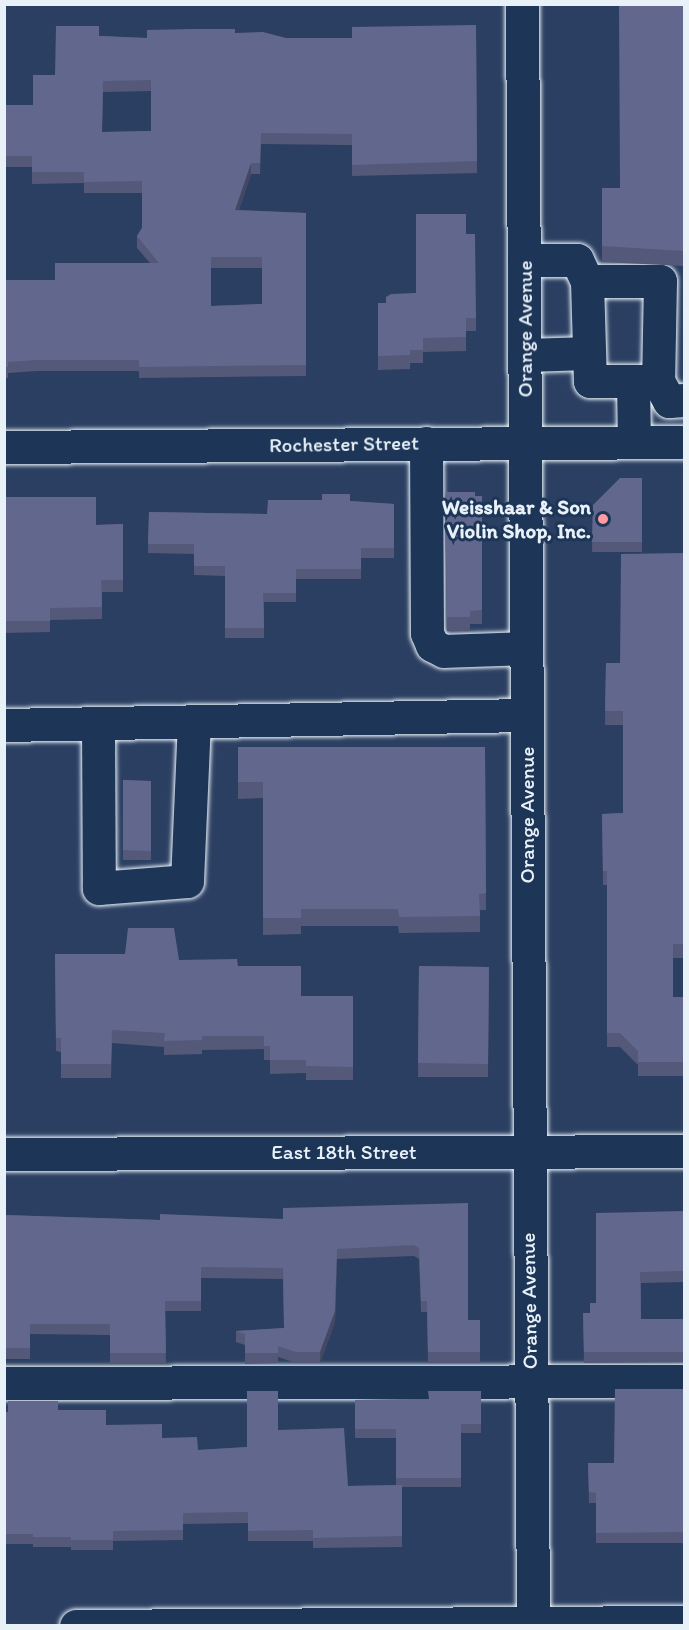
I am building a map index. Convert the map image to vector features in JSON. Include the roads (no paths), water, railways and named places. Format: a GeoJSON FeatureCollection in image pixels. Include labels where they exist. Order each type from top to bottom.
{"type":"FeatureCollection","features":[{"type":"Feature","properties":{"kind":"street","name":"Orange Avenue"},"geometry":{"type":"LineString","coordinates":[[522,4],[533,1624]]}},
{"type":"Feature","properties":{"kind":"street"},"geometry":{"type":"LineString","coordinates":[[525,260],[577,260],[587,281],[590,381],[646,381],[669,401],[684,400]]}},
{"type":"Feature","properties":{"kind":"street"},"geometry":{"type":"LineString","coordinates":[[587,281],[660,282],[646,381],[634,442]]}},
{"type":"Feature","properties":{"kind":"street"},"geometry":{"type":"LineString","coordinates":[[525,356],[589,352]]}},
{"type":"Feature","properties":{"kind":"street","name":"Rochester Street"},"geometry":{"type":"LineString","coordinates":[[4,447],[684,441]]}},
{"type":"Feature","properties":{"kind":"street"},"geometry":{"type":"LineString","coordinates":[[426,443],[427,633],[432,645],[444,651],[526,648]]}},
{"type":"Feature","properties":{"kind":"street"},"geometry":{"type":"LineString","coordinates":[[4,725],[527,715]]}},
{"type":"Feature","properties":{"kind":"street"},"geometry":{"type":"LineString","coordinates":[[98,724],[99,888],[187,881],[194,722]]}},
{"type":"Feature","properties":{"kind":"street","name":"East 18th Street"},"geometry":{"type":"LineString","coordinates":[[4,1154],[684,1150]]}},
{"type":"Feature","properties":{"kind":"street"},"geometry":{"type":"LineString","coordinates":[[4,1383],[684,1381]]}},
{"type":"Feature","properties":{"kind":"street"},"geometry":{"type":"LineString","coordinates":[[76,1626],[684,1622]]}},
{"type":"Feature","properties":{"kind":"place","name":"Weisshaar & Son Violin Shop, Inc."},"geometry":{"type":"Point","coordinates":[603,519]}}]}
